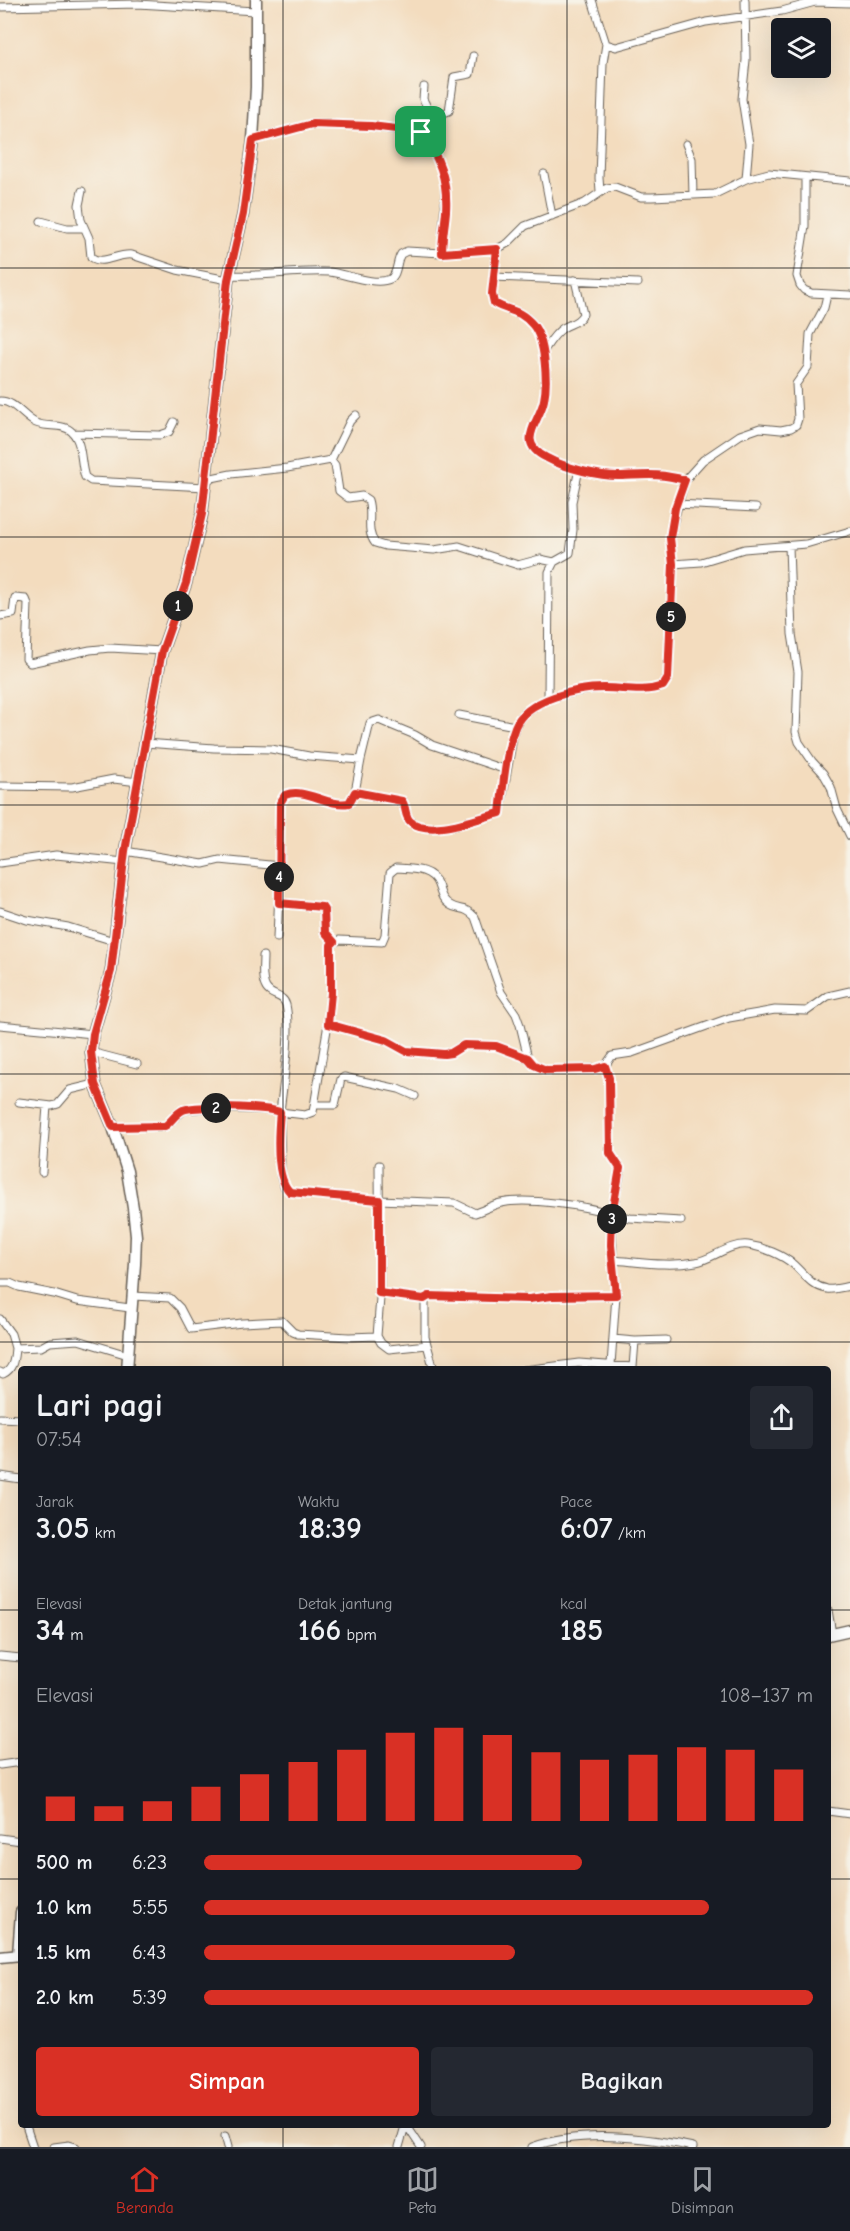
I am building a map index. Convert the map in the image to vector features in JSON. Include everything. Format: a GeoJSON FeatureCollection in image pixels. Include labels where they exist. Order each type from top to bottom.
{"type":"FeatureCollection","features":[{"type":"Feature","properties":{"kind":"street"},"geometry":{"type":"LineString","coordinates":[[592,0],[606,44],[603,63],[600,191]]}},
{"type":"Feature","properties":{"kind":"street"},"geometry":{"type":"LineString","coordinates":[[745,0],[746,60],[742,99],[749,144],[746,179]]}},
{"type":"Feature","properties":{"kind":"street"},"geometry":{"type":"LineString","coordinates":[[606,44],[615,46],[706,22],[746,18],[815,2],[850,3]]}},
{"type":"Feature","properties":{"kind":"street"},"geometry":{"type":"LineString","coordinates":[[0,7],[138,4],[255,5],[256,87],[253,140],[243,214],[230,277],[207,483],[191,564],[162,651],[124,857],[111,971],[93,1034],[91,1052],[95,1084],[113,1127],[127,1171],[133,1208],[136,1236],[127,1366]]}},
{"type":"Feature","properties":{"kind":"street"},"geometry":{"type":"LineString","coordinates":[[430,113],[441,114],[449,111],[454,77],[470,74],[473,56]]}},
{"type":"Feature","properties":{"kind":"street"},"geometry":{"type":"LineString","coordinates":[[421,132],[426,126],[430,113],[423,99],[424,87]]}},
{"type":"Feature","properties":{"kind":"street"},"geometry":{"type":"LineString","coordinates":[[253,140],[312,124],[371,126],[421,132],[438,158],[446,191],[442,253]]}},
{"type":"Feature","properties":{"kind":"street"},"geometry":{"type":"LineString","coordinates":[[686,144],[692,159],[693,195]]}},
{"type":"Feature","properties":{"kind":"street"},"geometry":{"type":"LineString","coordinates":[[82,191],[79,205],[83,228],[89,238],[91,257],[96,261],[102,262],[124,254],[177,270],[230,277],[329,272],[381,281],[394,275],[401,254],[407,251],[442,253],[497,249],[525,226],[585,203],[600,191],[615,187],[641,197],[706,195],[723,191],[746,179],[769,173],[850,181]]}},
{"type":"Feature","properties":{"kind":"street"},"geometry":{"type":"LineString","coordinates":[[544,174],[552,216]]}},
{"type":"Feature","properties":{"kind":"street"},"geometry":{"type":"LineString","coordinates":[[805,178],[805,226],[797,276],[800,285],[804,290],[827,295],[850,295]]}},
{"type":"Feature","properties":{"kind":"street"},"geometry":{"type":"LineString","coordinates":[[41,221],[67,228],[83,228]]}},
{"type":"Feature","properties":{"kind":"street"},"geometry":{"type":"LineString","coordinates":[[497,249],[492,294],[494,303],[519,312],[532,324],[538,332],[543,352],[544,400],[531,430],[530,439],[537,451],[545,458],[579,469],[614,476],[652,474],[685,480]]}},
{"type":"Feature","properties":{"kind":"street"},"geometry":{"type":"LineString","coordinates":[[494,277],[638,283]]}},
{"type":"Feature","properties":{"kind":"street"},"geometry":{"type":"LineString","coordinates":[[543,352],[551,339],[562,329],[580,321],[583,314],[575,280]]}},
{"type":"Feature","properties":{"kind":"street"},"geometry":{"type":"LineString","coordinates":[[355,792],[402,801],[406,815],[412,823],[429,827],[444,827],[500,813],[506,770],[516,726],[524,713],[548,698],[586,689],[639,691],[663,686],[668,678],[673,564],[670,538],[685,480],[703,460],[740,435],[760,428],[782,430],[796,425],[798,419],[796,384],[808,367],[810,334],[824,308],[827,295]]}},
{"type":"Feature","properties":{"kind":"street"},"geometry":{"type":"LineString","coordinates":[[0,401],[16,407],[28,419],[39,424],[67,428],[73,433],[78,440],[85,477],[91,481],[207,483],[231,474],[287,468],[331,460]]}},
{"type":"Feature","properties":{"kind":"street"},"geometry":{"type":"LineString","coordinates":[[331,460],[350,421],[356,415]]}},
{"type":"Feature","properties":{"kind":"street"},"geometry":{"type":"LineString","coordinates":[[73,433],[160,435],[169,432],[174,422]]}},
{"type":"Feature","properties":{"kind":"street"},"geometry":{"type":"LineString","coordinates":[[331,460],[335,465],[339,491],[348,498],[362,496],[368,500],[369,531],[375,543],[385,546],[434,550],[459,546],[518,565],[540,559],[554,562]]}},
{"type":"Feature","properties":{"kind":"street"},"geometry":{"type":"LineString","coordinates":[[548,698],[547,591],[549,572],[554,562],[570,553],[573,530],[572,502],[579,469]]}},
{"type":"Feature","properties":{"kind":"street"},"geometry":{"type":"LineString","coordinates":[[677,504],[756,508]]}},
{"type":"Feature","properties":{"kind":"street"},"geometry":{"type":"LineString","coordinates":[[673,564],[701,562],[744,549],[806,544],[850,531]]}},
{"type":"Feature","properties":{"kind":"street"},"geometry":{"type":"LineString","coordinates":[[789,546],[792,634],[798,672],[796,732],[799,742],[831,787],[837,809],[850,836]]}},
{"type":"Feature","properties":{"kind":"street"},"geometry":{"type":"LineString","coordinates":[[0,616],[13,614],[15,598],[26,599],[28,604],[26,659],[30,663],[110,648],[162,651]]}},
{"type":"Feature","properties":{"kind":"street"},"geometry":{"type":"LineString","coordinates":[[459,715],[516,726]]}},
{"type":"Feature","properties":{"kind":"street"},"geometry":{"type":"LineString","coordinates":[[277,938],[280,803],[285,795],[290,793],[314,796],[343,804],[349,803],[355,792],[370,723],[379,720],[432,745],[506,770]]}},
{"type":"Feature","properties":{"kind":"street"},"geometry":{"type":"LineString","coordinates":[[145,743],[271,749],[309,756],[361,760]]}},
{"type":"Feature","properties":{"kind":"street"},"geometry":{"type":"LineString","coordinates":[[0,786],[72,787],[114,779],[138,782]]}},
{"type":"Feature","properties":{"kind":"street"},"geometry":{"type":"LineString","coordinates":[[0,863],[56,855],[124,857],[203,864],[220,860],[279,866]]}},
{"type":"Feature","properties":{"kind":"street"},"geometry":{"type":"LineString","coordinates":[[279,903],[322,907],[325,932],[334,942],[382,942],[385,934],[392,870],[396,868],[420,870],[431,874],[441,896],[448,904],[468,910],[475,917],[501,992],[520,1025],[528,1058],[534,1065],[546,1070],[595,1069],[605,1066],[612,1056],[632,1053],[714,1022],[775,1010],[807,1011],[828,996],[850,991]]}},
{"type":"Feature","properties":{"kind":"street"},"geometry":{"type":"LineString","coordinates":[[0,911],[27,920],[69,927],[114,940]]}},
{"type":"Feature","properties":{"kind":"street"},"geometry":{"type":"LineString","coordinates":[[113,1127],[165,1126],[184,1110],[257,1109],[309,1115],[313,1112],[328,1024],[331,993],[331,945],[334,942]]}},
{"type":"Feature","properties":{"kind":"street"},"geometry":{"type":"LineString","coordinates":[[263,956],[264,983],[270,993],[283,998],[288,1019],[280,1112],[280,1167],[284,1186],[290,1192],[379,1200],[454,1203],[475,1213],[499,1203],[524,1201],[599,1209],[630,1218],[681,1221]]}},
{"type":"Feature","properties":{"kind":"street"},"geometry":{"type":"LineString","coordinates":[[328,1024],[386,1040],[406,1051],[451,1053],[464,1045],[475,1044],[496,1046],[528,1058]]}},
{"type":"Feature","properties":{"kind":"street"},"geometry":{"type":"LineString","coordinates":[[0,1025],[93,1034]]}},
{"type":"Feature","properties":{"kind":"street"},"geometry":{"type":"LineString","coordinates":[[91,1052],[137,1064]]}},
{"type":"Feature","properties":{"kind":"street"},"geometry":{"type":"LineString","coordinates":[[605,1066],[609,1078],[610,1153],[620,1168],[612,1214],[616,1295],[611,1365]]}},
{"type":"Feature","properties":{"kind":"street"},"geometry":{"type":"LineString","coordinates":[[315,1105],[335,1105],[340,1082],[344,1077],[390,1087],[415,1096]]}},
{"type":"Feature","properties":{"kind":"street"},"geometry":{"type":"LineString","coordinates":[[19,1102],[47,1106],[58,1104],[70,1090],[95,1084]]}},
{"type":"Feature","properties":{"kind":"street"},"geometry":{"type":"LineString","coordinates":[[42,1172],[47,1106]]}},
{"type":"Feature","properties":{"kind":"street"},"geometry":{"type":"LineString","coordinates":[[379,1165],[377,1336],[381,1343],[389,1349],[427,1345]]}},
{"type":"Feature","properties":{"kind":"street"},"geometry":{"type":"LineString","coordinates":[[613,1260],[662,1265],[696,1262],[746,1245],[783,1257],[810,1282],[828,1289],[850,1286]]}},
{"type":"Feature","properties":{"kind":"street"},"geometry":{"type":"LineString","coordinates":[[0,1283],[10,1283],[77,1301],[130,1308]]}},
{"type":"Feature","properties":{"kind":"street"},"geometry":{"type":"LineString","coordinates":[[379,1293],[424,1299],[429,1296],[529,1299],[552,1296],[616,1295]]}},
{"type":"Feature","properties":{"kind":"street"},"geometry":{"type":"LineString","coordinates":[[133,1296],[170,1298],[176,1302],[191,1329],[282,1321],[298,1334],[377,1336]]}},
{"type":"Feature","properties":{"kind":"street"},"geometry":{"type":"LineString","coordinates":[[424,1299],[424,1331],[433,1366]]}},
{"type":"Feature","properties":{"kind":"street"},"geometry":{"type":"LineString","coordinates":[[0,1319],[11,1334],[15,1348],[9,1371],[3,1374],[0,1372]]}},
{"type":"Feature","properties":{"kind":"street"},"geometry":{"type":"LineString","coordinates":[[613,1339],[666,1340]]}},
{"type":"Feature","properties":{"kind":"street"},"geometry":{"type":"LineString","coordinates":[[15,1348],[41,1347],[56,1341],[78,1340],[128,1355]]}},
{"type":"Feature","properties":{"kind":"street"},"geometry":{"type":"LineString","coordinates":[[633,1366],[634,1341]]}},
{"type":"Feature","properties":{"kind":"street"},"geometry":{"type":"LineString","coordinates":[[565,1366],[579,1363],[618,1366]]}},
{"type":"Feature","properties":{"kind":"street"},"geometry":{"type":"LineString","coordinates":[[0,1418],[18,1419]]}},
{"type":"Feature","properties":{"kind":"street"},"geometry":{"type":"LineString","coordinates":[[0,1476],[18,1479]]}},
{"type":"Feature","properties":{"kind":"street"},"geometry":{"type":"LineString","coordinates":[[831,1634],[850,1630]]}},
{"type":"Feature","properties":{"kind":"street"},"geometry":{"type":"LineString","coordinates":[[0,1656],[18,1658]]}},
{"type":"Feature","properties":{"kind":"street"},"geometry":{"type":"LineString","coordinates":[[0,1765],[18,1762]]}},
{"type":"Feature","properties":{"kind":"street"},"geometry":{"type":"LineString","coordinates":[[831,1811],[850,1814]]}},
{"type":"Feature","properties":{"kind":"street"},"geometry":{"type":"LineString","coordinates":[[0,1838],[18,1841]]}},
{"type":"Feature","properties":{"kind":"street"},"geometry":{"type":"LineString","coordinates":[[0,1957],[18,1955]]}},
{"type":"Feature","properties":{"kind":"street"},"geometry":{"type":"LineString","coordinates":[[27,2128],[33,2147]]}},
{"type":"Feature","properties":{"kind":"street"},"geometry":{"type":"LineString","coordinates":[[399,2147],[406,2128]]}},
{"type":"Feature","properties":{"kind":"street"},"geometry":{"type":"LineString","coordinates":[[407,2128],[422,2147]]}},
{"type":"Feature","properties":{"kind":"street"},"geometry":{"type":"LineString","coordinates":[[225,2136],[228,2147]]}},
{"type":"Feature","properties":{"kind":"street"},"geometry":{"type":"LineString","coordinates":[[532,2147],[599,2137],[643,2139],[693,2147]]}},
{"type":"Feature","properties":{"kind":"street"},"geometry":{"type":"LineString","coordinates":[[54,2147],[69,2145],[76,2147]]}},
{"type":"Feature","properties":{"kind":"route"},"geometry":{"type":"LineString","coordinates":[[312,124],[371,126],[421,132],[438,158],[446,191],[442,253],[497,249],[492,294],[494,303],[519,312],[538,332],[543,352],[544,400],[531,430],[532,446],[545,458],[561,464],[614,476],[652,474],[685,480],[675,508],[670,538],[673,564],[668,678],[663,686],[652,690],[586,689],[548,698],[524,713],[516,726],[506,770],[500,813],[444,827],[429,827],[412,823],[406,815],[402,801],[355,792],[349,803],[343,804],[314,796],[290,793],[285,795],[280,803],[279,903],[317,906],[324,910],[325,932],[334,942],[331,945],[331,993],[328,1024],[386,1040],[406,1051],[444,1054],[451,1053],[464,1045],[475,1044],[496,1046],[516,1052],[528,1058],[540,1069],[595,1069],[605,1066],[609,1078],[610,1153],[620,1168],[612,1214],[611,1245],[616,1295],[552,1296],[537,1299],[429,1296],[424,1299],[379,1293],[379,1200],[290,1192],[284,1186],[281,1177],[280,1112],[267,1109],[184,1110],[165,1126],[158,1128],[113,1127],[95,1084],[91,1067],[93,1034],[111,971],[125,851],[162,651],[186,583],[202,514],[228,280],[231,275],[243,214],[253,140],[312,124]]}}]}
